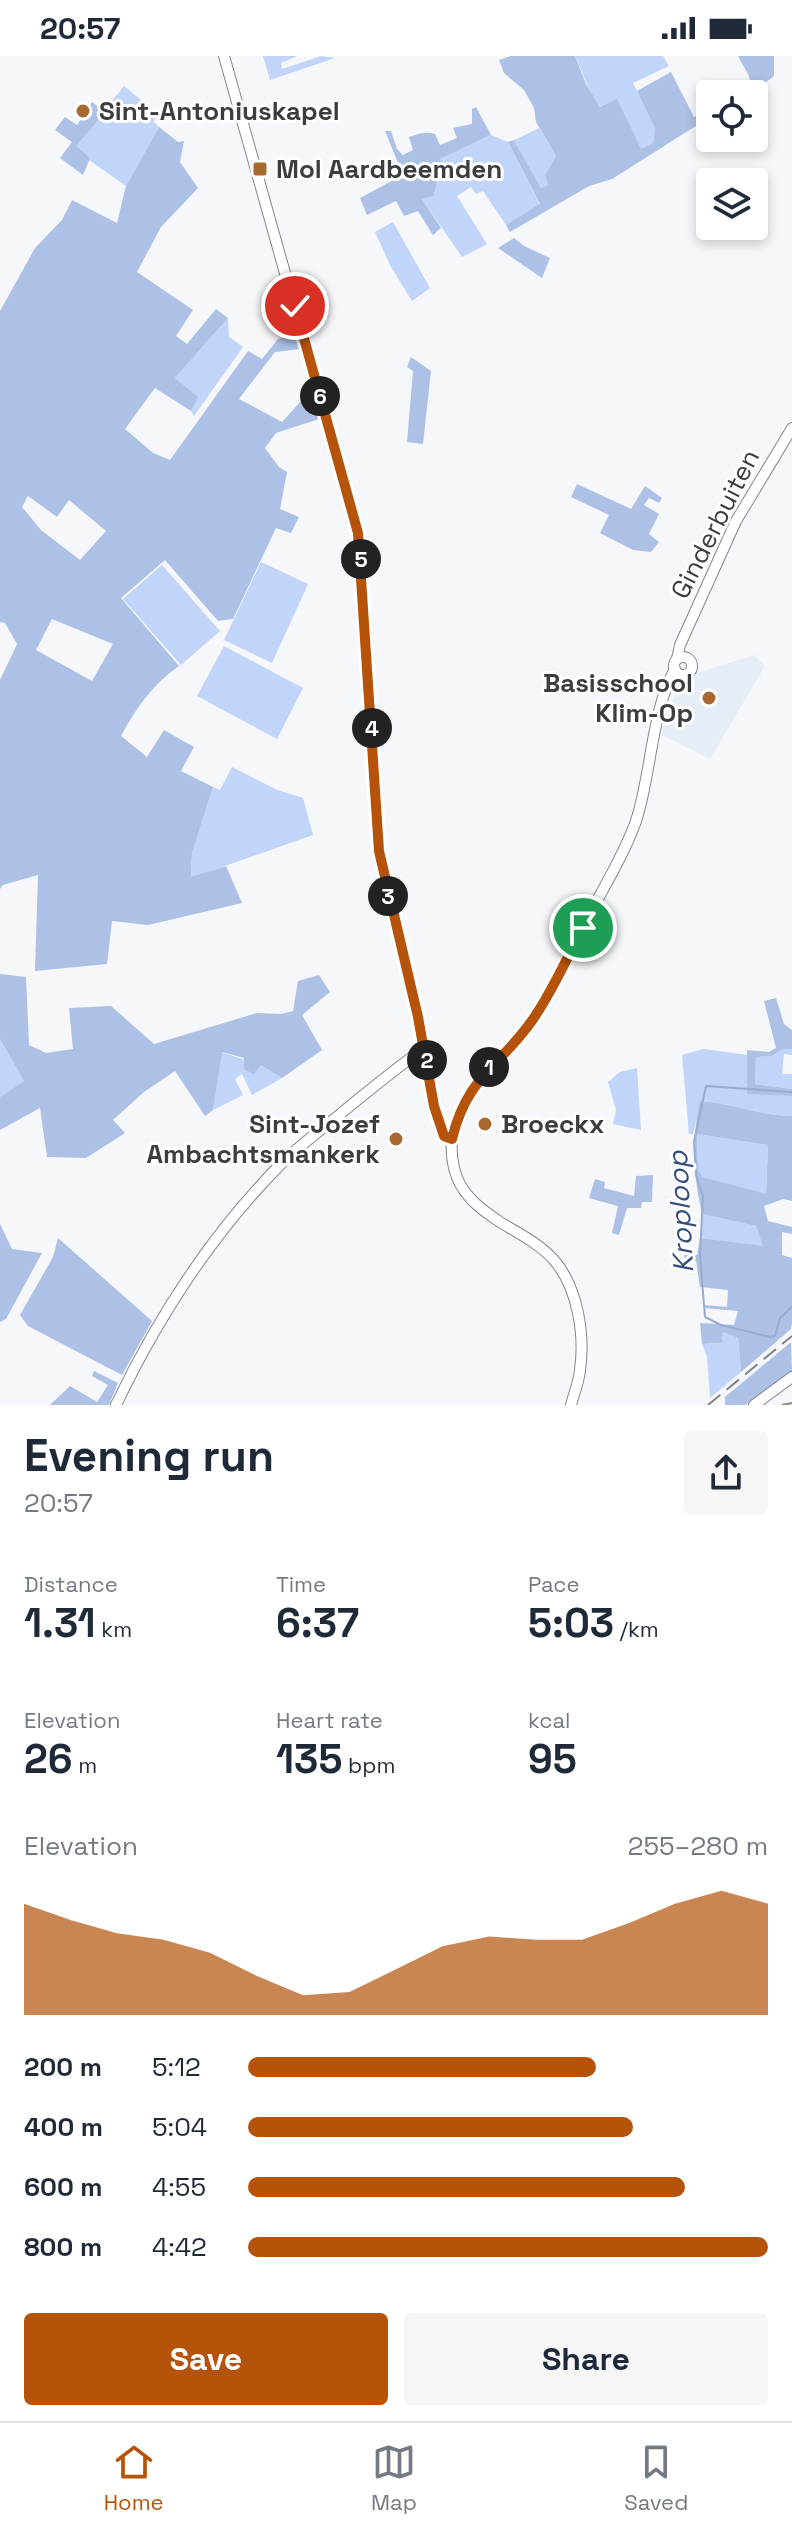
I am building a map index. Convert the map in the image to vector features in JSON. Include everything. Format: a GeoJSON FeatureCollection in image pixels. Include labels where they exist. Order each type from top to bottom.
{"type":"FeatureCollection","features":[{"type":"Feature","properties":{"kind":"street"},"geometry":{"type":"LineString","coordinates":[[224,56],[358,533],[379,851],[441,1132],[452,1139]]}},
{"type":"Feature","properties":{"kind":"street","name":"Ginderbuiten"},"geometry":{"type":"LineString","coordinates":[[571,1405],[580,1372],[581,1340],[568,1285],[547,1253],[469,1198],[454,1169],[452,1139],[470,1091],[535,1017],[618,862],[642,800],[667,685],[679,665],[682,642],[736,521],[792,428]]}},
{"type":"Feature","properties":{"kind":"street"},"geometry":{"type":"LineString","coordinates":[[116,1405],[170,1304],[268,1177],[333,1119],[424,1048]]}},
{"type":"Feature","properties":{"kind":"street"},"geometry":{"type":"LineString","coordinates":[[754,1405],[792,1377]]}},
{"type":"Feature","properties":{"kind":"shaded area"},"geometry":{"type":"Polygon","coordinates":[[[263,56],[297,56],[281,63],[282,69],[321,56],[335,58],[270,80],[263,56]]]}},
{"type":"Feature","properties":{"kind":"shaded area"},"geometry":{"type":"Polygon","coordinates":[[[511,56],[575,56],[586,84],[600,107],[617,99],[641,149],[653,143],[655,129],[637,91],[671,72],[696,116],[696,126],[612,179],[589,186],[510,232],[506,225],[540,204],[508,142],[514,140],[541,188],[548,185],[545,175],[556,156],[536,122],[534,108],[524,90],[504,73],[499,60],[511,56]]]}},
{"type":"Feature","properties":{"kind":"shaded area"},"geometry":{"type":"Polygon","coordinates":[[[575,56],[663,56],[669,66],[633,83],[655,129],[653,143],[641,150],[629,132],[602,108],[575,56]]]}},
{"type":"Feature","properties":{"kind":"shaded area"},"geometry":{"type":"Polygon","coordinates":[[[738,56],[774,56],[774,76],[768,81],[750,80],[738,56]]]}},
{"type":"Feature","properties":{"kind":"shaded area"},"geometry":{"type":"Polygon","coordinates":[[[124,86],[159,115],[153,121],[159,127],[126,186],[75,147],[124,86]]]}},
{"type":"Feature","properties":{"kind":"shaded area"},"geometry":{"type":"Polygon","coordinates":[[[92,102],[105,112],[76,146],[90,158],[83,175],[60,158],[72,142],[55,130],[65,117],[77,125],[92,102]]]}},
{"type":"Feature","properties":{"kind":"shaded area"},"geometry":{"type":"Polygon","coordinates":[[[476,107],[491,135],[440,159],[442,163],[429,173],[437,182],[434,196],[422,199],[441,228],[433,235],[418,211],[404,216],[396,201],[367,215],[360,198],[403,175],[385,131],[391,131],[397,149],[403,155],[413,150],[409,137],[435,134],[440,145],[457,138],[453,128],[472,124],[472,109],[476,107]]]}},
{"type":"Feature","properties":{"kind":"shaded area"},"geometry":{"type":"Polygon","coordinates":[[[159,127],[178,142],[184,141],[180,162],[198,188],[161,227],[137,272],[193,310],[176,336],[187,344],[216,309],[228,318],[175,378],[198,397],[191,411],[155,388],[125,429],[153,453],[170,460],[248,351],[262,359],[278,339],[297,333],[301,349],[275,352],[239,399],[282,422],[313,388],[322,418],[276,433],[265,448],[279,467],[287,472],[280,509],[299,517],[291,533],[276,528],[233,619],[218,621],[165,560],[121,598],[179,666],[146,697],[121,736],[147,757],[164,730],[194,747],[181,771],[213,787],[192,853],[191,877],[226,866],[242,903],[148,925],[112,921],[107,964],[35,971],[38,875],[3,885],[0,889],[0,680],[17,644],[5,623],[0,622],[0,311],[35,248],[62,220],[72,200],[117,223],[126,186],[159,127]],[[28,496],[22,507],[41,530],[80,560],[106,531],[69,500],[57,517],[28,496]],[[52,619],[36,650],[92,681],[113,644],[52,619]]]}},
{"type":"Feature","properties":{"kind":"shaded area"},"geometry":{"type":"Polygon","coordinates":[[[539,128],[556,156],[545,175],[548,185],[541,188],[514,140],[539,128]]]}},
{"type":"Feature","properties":{"kind":"shaded area"},"geometry":{"type":"Polygon","coordinates":[[[491,135],[508,142],[540,205],[506,225],[483,191],[476,194],[471,187],[457,196],[487,244],[462,257],[422,199],[434,196],[437,182],[429,173],[440,159],[491,135]]]}},
{"type":"Feature","properties":{"kind":"shaded area"},"geometry":{"type":"Polygon","coordinates":[[[393,222],[430,288],[412,301],[391,267],[375,232],[393,222]]]}},
{"type":"Feature","properties":{"kind":"shaded area"},"geometry":{"type":"Polygon","coordinates":[[[514,238],[550,258],[542,278],[498,248],[514,238]]]}},
{"type":"Feature","properties":{"kind":"shaded area"},"geometry":{"type":"Polygon","coordinates":[[[228,318],[229,337],[243,347],[194,416],[191,411],[197,397],[175,378],[228,318]]]}},
{"type":"Feature","properties":{"kind":"shaded area"},"geometry":{"type":"Polygon","coordinates":[[[411,357],[431,371],[423,444],[407,442],[413,371],[407,367],[411,357]]]}},
{"type":"Feature","properties":{"kind":"shaded area"},"geometry":{"type":"Polygon","coordinates":[[[577,484],[631,509],[645,486],[662,498],[659,503],[649,498],[644,505],[659,514],[649,534],[659,542],[651,552],[633,550],[600,533],[609,515],[571,497],[577,484]]]}},
{"type":"Feature","properties":{"kind":"shaded area"},"geometry":{"type":"Polygon","coordinates":[[[261,562],[308,584],[272,663],[224,640],[261,562]]]}},
{"type":"Feature","properties":{"kind":"shaded area"},"geometry":{"type":"Polygon","coordinates":[[[162,565],[220,631],[181,665],[123,599],[162,565]]]}},
{"type":"Feature","properties":{"kind":"shaded area"},"geometry":{"type":"Polygon","coordinates":[[[224,646],[303,688],[277,739],[197,696],[224,646]]]}},
{"type":"Feature","properties":{"kind":"shaded area","name":"Basisschool Klim-Op"},"geometry":{"type":"Polygon","coordinates":[[[754,655],[765,666],[710,759],[662,735],[665,710],[688,676],[754,655]]]}},
{"type":"Feature","properties":{"kind":"shaded area"},"geometry":{"type":"Polygon","coordinates":[[[232,767],[277,790],[303,798],[313,835],[191,878],[192,853],[213,787],[220,790],[232,767]]]}},
{"type":"Feature","properties":{"kind":"shaded area"},"geometry":{"type":"Polygon","coordinates":[[[0,974],[26,977],[29,1045],[46,1053],[73,1049],[69,1008],[111,1006],[154,1044],[257,1013],[293,1011],[298,981],[319,975],[330,992],[302,1015],[322,1050],[282,1078],[261,1065],[254,1074],[244,1069],[244,1058],[222,1052],[213,1110],[205,1116],[175,1071],[144,1092],[113,1120],[125,1133],[86,1158],[47,1157],[40,1108],[0,1130],[0,1097],[24,1081],[0,1039],[0,974]]]}},
{"type":"Feature","properties":{"kind":"shaded area"},"geometry":{"type":"Polygon","coordinates":[[[776,998],[784,1024],[792,1030],[792,1049],[783,1049],[772,1056],[756,1057],[755,1084],[792,1089],[792,1096],[747,1094],[747,1050],[769,1052],[776,1048],[764,1001],[776,998]]]}},
{"type":"Feature","properties":{"kind":"shaded area"},"geometry":{"type":"Polygon","coordinates":[[[0,1039],[24,1081],[0,1097],[0,1039]]]}},
{"type":"Feature","properties":{"kind":"shaded area"},"geometry":{"type":"Polygon","coordinates":[[[703,1049],[748,1055],[747,1093],[792,1096],[792,1116],[701,1101],[693,1134],[689,1134],[682,1055],[703,1049]]]}},
{"type":"Feature","properties":{"kind":"shaded area"},"geometry":{"type":"Polygon","coordinates":[[[783,1049],[792,1049],[792,1055],[784,1054],[782,1074],[792,1074],[792,1089],[755,1084],[756,1057],[772,1056],[783,1049]]]}},
{"type":"Feature","properties":{"kind":"shaded area"},"geometry":{"type":"Polygon","coordinates":[[[221,1052],[261,1065],[282,1078],[252,1095],[242,1074],[235,1079],[243,1095],[213,1110],[221,1052]]]}},
{"type":"Feature","properties":{"kind":"shaded area"},"geometry":{"type":"Polygon","coordinates":[[[637,1068],[641,1130],[613,1124],[616,1110],[608,1082],[620,1072],[637,1068]]]}},
{"type":"Feature","properties":{"kind":"shaded area"},"geometry":{"type":"Polygon","coordinates":[[[700,1101],[792,1116],[792,1201],[783,1199],[764,1206],[768,1221],[792,1227],[792,1234],[782,1232],[782,1255],[792,1258],[791,1329],[741,1372],[738,1338],[723,1332],[722,1343],[702,1344],[700,1323],[734,1325],[738,1311],[704,1308],[704,1305],[727,1307],[728,1290],[700,1287],[696,1261],[685,1260],[684,1255],[697,1255],[700,1238],[763,1246],[756,1226],[702,1214],[694,1158],[700,1101]],[[697,1134],[698,1170],[703,1177],[766,1194],[768,1145],[697,1134]]]}},
{"type":"Feature","properties":{"kind":"shaded area"},"geometry":{"type":"Polygon","coordinates":[[[697,1134],[768,1145],[766,1195],[703,1177],[698,1170],[697,1134]]]}},
{"type":"Feature","properties":{"kind":"shaded area"},"geometry":{"type":"Polygon","coordinates":[[[653,1175],[652,1202],[642,1202],[641,1208],[627,1208],[619,1235],[612,1233],[618,1206],[589,1198],[595,1179],[605,1182],[604,1188],[634,1196],[636,1176],[653,1175]]]}},
{"type":"Feature","properties":{"kind":"shaded area"},"geometry":{"type":"Polygon","coordinates":[[[702,1214],[756,1226],[764,1247],[700,1238],[702,1214]]]}},
{"type":"Feature","properties":{"kind":"shaded area"},"geometry":{"type":"Polygon","coordinates":[[[0,1224],[12,1249],[42,1253],[6,1319],[0,1322],[0,1224]]]}},
{"type":"Feature","properties":{"kind":"shaded area"},"geometry":{"type":"Polygon","coordinates":[[[58,1238],[152,1321],[122,1375],[28,1326],[20,1315],[53,1257],[58,1238]]]}},
{"type":"Feature","properties":{"kind":"shaded area"},"geometry":{"type":"Polygon","coordinates":[[[723,1332],[738,1338],[741,1372],[710,1398],[707,1357],[702,1344],[722,1343],[723,1332]]]}},
{"type":"Feature","properties":{"kind":"shaded area"},"geometry":{"type":"Polygon","coordinates":[[[791,1342],[792,1371],[745,1405],[725,1405],[725,1397],[791,1342]]]}},
{"type":"Feature","properties":{"kind":"shaded area"},"geometry":{"type":"Polygon","coordinates":[[[94,1371],[118,1383],[109,1405],[50,1405],[70,1386],[97,1402],[108,1385],[92,1376],[94,1371]]]}},
{"type":"Feature","properties":{"kind":"waterway","name":"Kroploop"},"geometry":{"type":"LineString","coordinates":[[792,1092],[706,1086],[694,1142],[696,1175],[703,1197],[700,1256],[705,1317],[721,1325],[770,1337],[775,1336],[780,1318],[792,1307]]}},
{"type":"Feature","properties":{"kind":"railway"},"geometry":{"type":"LineString","coordinates":[[708,1405],[792,1336]]}},
{"type":"Feature","properties":{"kind":"railway"},"geometry":{"type":"LineString","coordinates":[[782,1405],[792,1403]]}},
{"type":"Feature","properties":{"kind":"place","name":"Sint-Antoniuskapel"},"geometry":{"type":"Point","coordinates":[83,111]}},
{"type":"Feature","properties":{"kind":"place","name":"Mol Aardbeemden"},"geometry":{"type":"Point","coordinates":[260,169]}},
{"type":"Feature","properties":{"kind":"place","name":"Basisschool Klim-Op"},"geometry":{"type":"Point","coordinates":[709,698]}},
{"type":"Feature","properties":{"kind":"place","name":"Broeckx"},"geometry":{"type":"Point","coordinates":[485,1124]}},
{"type":"Feature","properties":{"kind":"place","name":"Sint-Jozef Ambachtsmankerk"},"geometry":{"type":"Point","coordinates":[396,1139]}},
{"type":"Feature","properties":{"kind":"route"},"geometry":{"type":"LineString","coordinates":[[295,306],[358,533],[379,851],[418,1017],[434,1106],[444,1136],[452,1139],[465,1101],[476,1082],[535,1017],[583,928]]}}]}
